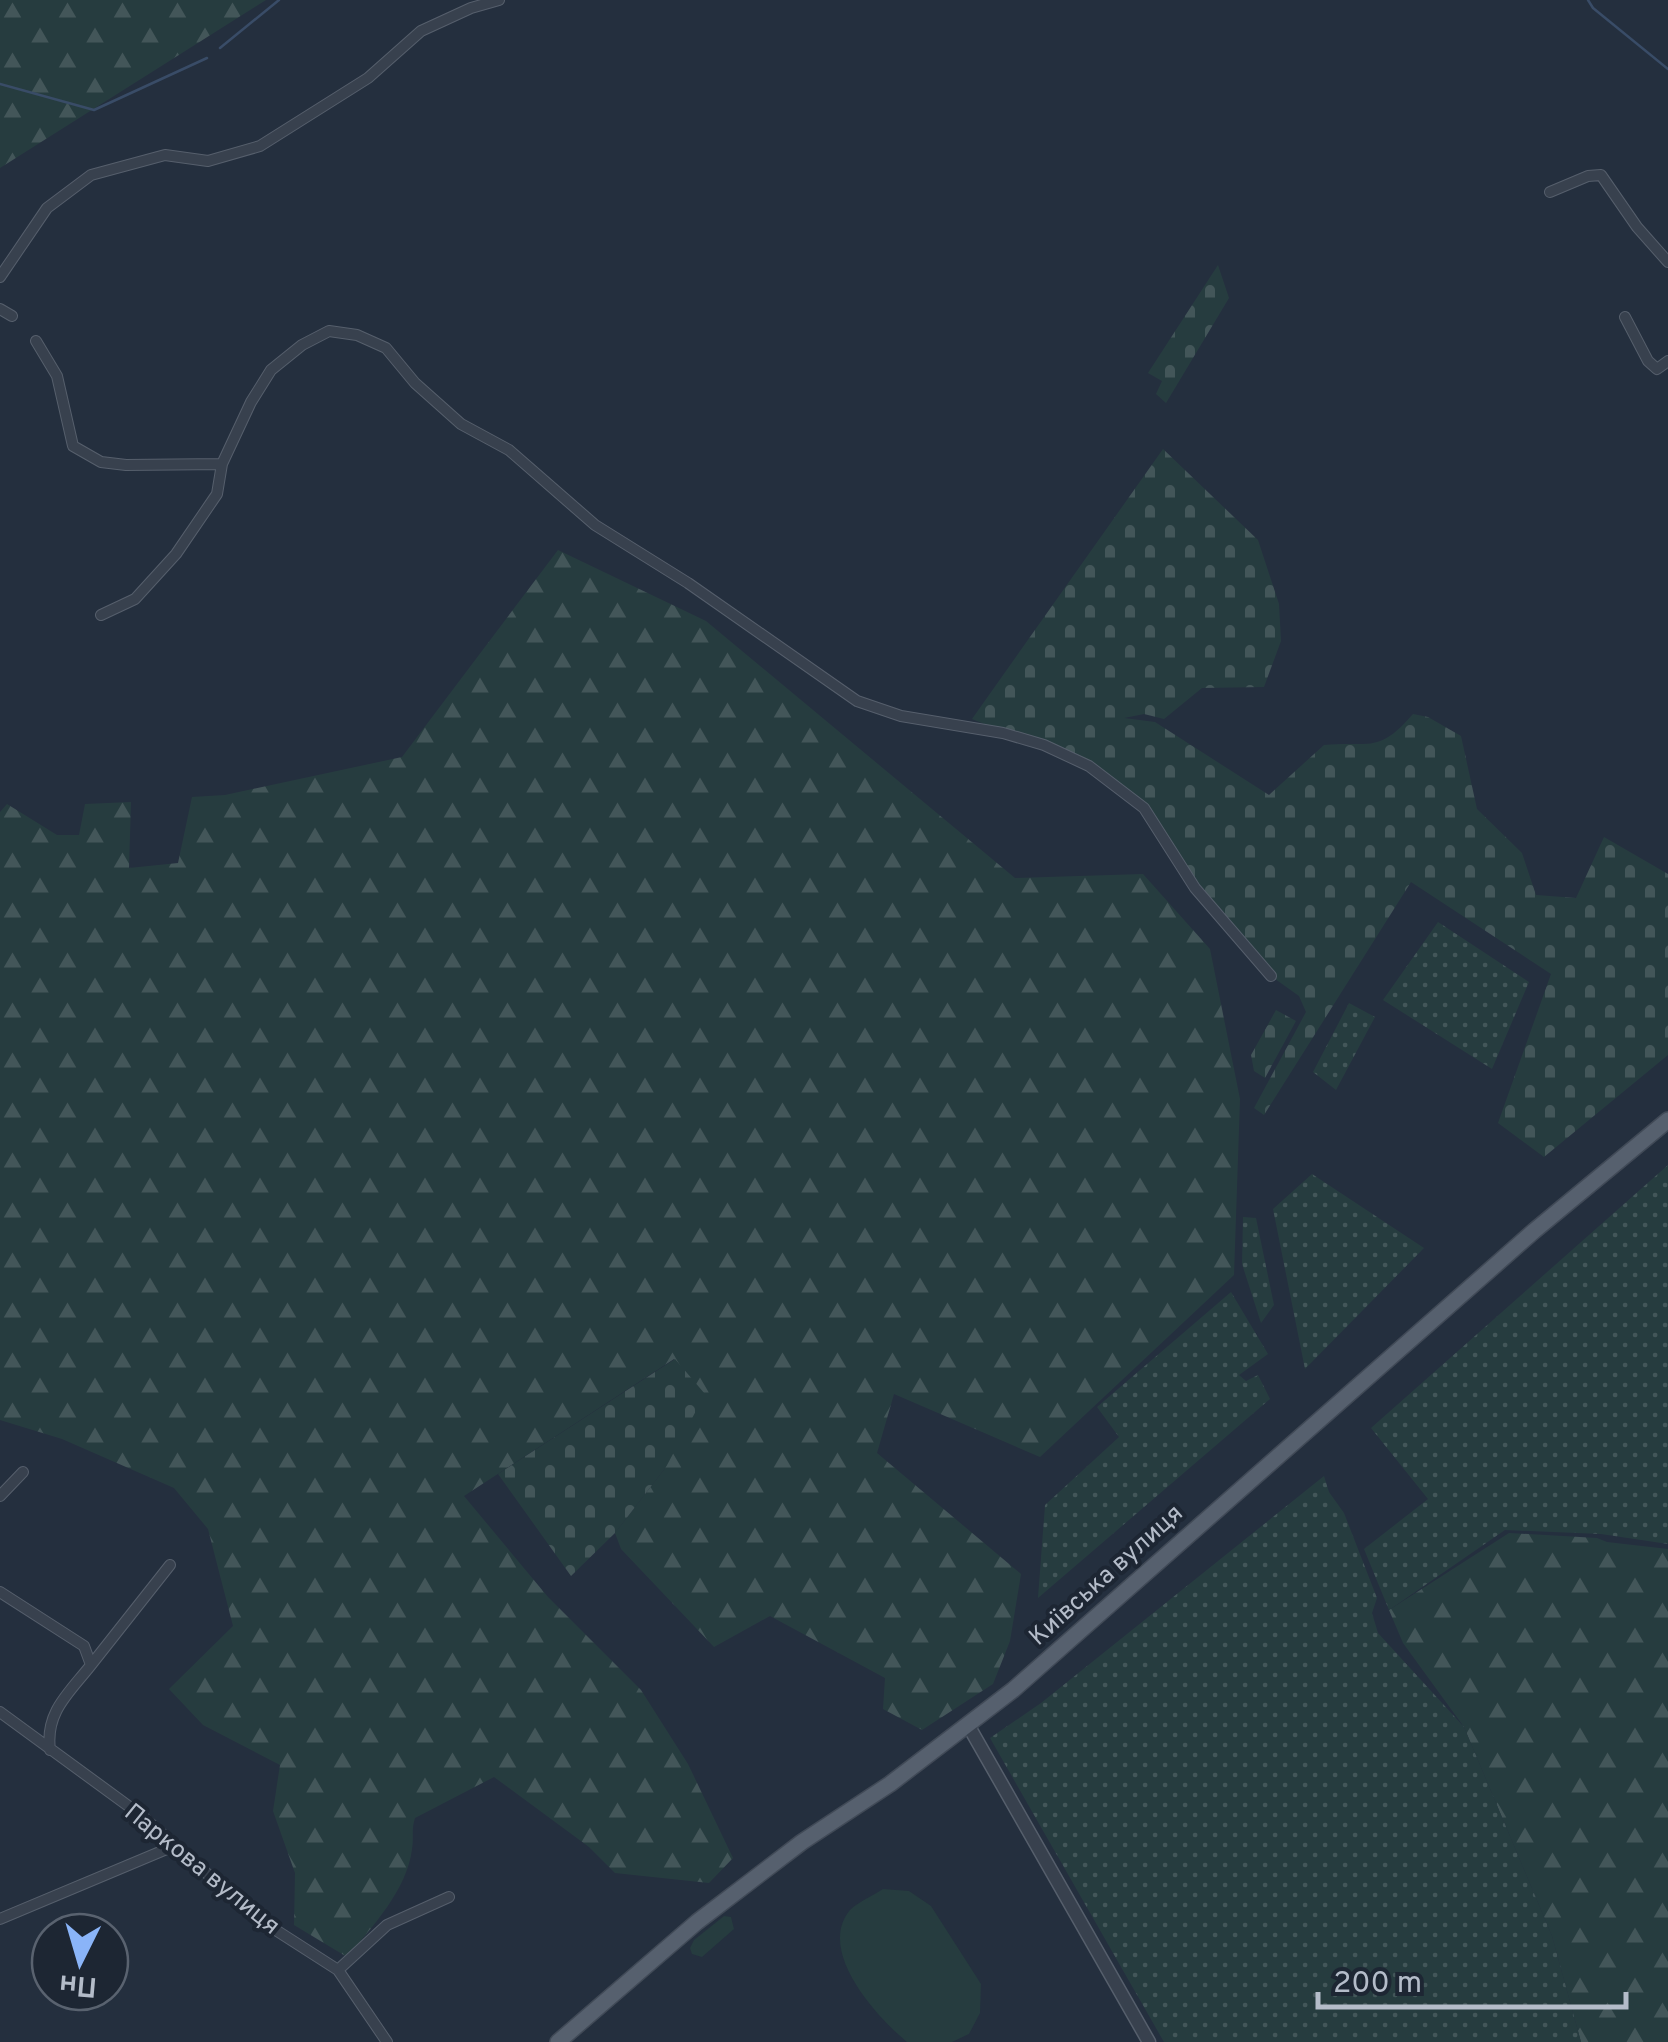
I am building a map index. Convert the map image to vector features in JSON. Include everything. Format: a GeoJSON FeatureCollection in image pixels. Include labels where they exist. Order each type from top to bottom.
{"type":"FeatureCollection","features":[{"type":"Feature","properties":{"kind":"main road","name":"Київська вулиця"},"geometry":{"type":"LineString","coordinates":[[558,2042],[697,1922],[1013,1690],[1534,1230],[1668,1120]]}},
{"type":"Feature","properties":{"kind":"street"},"geometry":{"type":"LineString","coordinates":[[0,277],[46,208],[91,174],[165,155],[208,161],[260,146],[368,78],[421,31],[498,0]]}},
{"type":"Feature","properties":{"kind":"street"},"geometry":{"type":"LineString","coordinates":[[1550,192],[1588,176],[1601,175],[1637,227],[1668,262]]}},
{"type":"Feature","properties":{"kind":"street"},"geometry":{"type":"LineString","coordinates":[[0,309],[12,316]]}},
{"type":"Feature","properties":{"kind":"street"},"geometry":{"type":"LineString","coordinates":[[1625,317],[1648,361],[1657,369],[1668,361]]}},
{"type":"Feature","properties":{"kind":"street"},"geometry":{"type":"LineString","coordinates":[[101,615],[135,599],[176,554],[217,494],[222,464],[251,402],[272,370],[302,345],[329,331],[358,334],[386,348],[415,383],[461,424],[509,450],[595,525],[688,583],[857,701],[901,716],[1044,744],[1088,766],[1144,808],[1195,888],[1271,976]]}},
{"type":"Feature","properties":{"kind":"street"},"geometry":{"type":"LineString","coordinates":[[36,341],[58,376],[74,446],[101,462],[222,464]]}},
{"type":"Feature","properties":{"kind":"street"},"geometry":{"type":"LineString","coordinates":[[0,1496],[24,1472]]}},
{"type":"Feature","properties":{"kind":"street"},"geometry":{"type":"LineString","coordinates":[[50,1750],[51,1717],[170,1565]]}},
{"type":"Feature","properties":{"kind":"street"},"geometry":{"type":"LineString","coordinates":[[0,1592],[84,1646],[91,1665]]}},
{"type":"Feature","properties":{"kind":"street","name":"Паркова вулиця"},"geometry":{"type":"LineString","coordinates":[[0,1712],[142,1816],[257,1918],[338,1970],[387,2042]]}},
{"type":"Feature","properties":{"kind":"street"},"geometry":{"type":"LineString","coordinates":[[968,1725],[1149,2042]]}},
{"type":"Feature","properties":{"kind":"street"},"geometry":{"type":"LineString","coordinates":[[0,1919],[174,1846]]}},
{"type":"Feature","properties":{"kind":"street"},"geometry":{"type":"LineString","coordinates":[[338,1970],[387,1925],[450,1897]]}},
{"type":"Feature","properties":{"kind":"green space"},"geometry":{"type":"Polygon","coordinates":[[[0,0],[266,0],[0,168],[0,0]]]}},
{"type":"Feature","properties":{"kind":"green space"},"geometry":{"type":"Polygon","coordinates":[[[1218,265],[1229,298],[1166,403],[1156,394],[1162,381],[1148,373],[1218,265]]]}},
{"type":"Feature","properties":{"kind":"green space"},"geometry":{"type":"Polygon","coordinates":[[[1163,449],[1258,540],[1279,604],[1281,641],[1264,687],[1202,688],[1164,719],[1144,714],[1124,718],[1155,722],[1269,795],[1324,745],[1373,743],[1391,735],[1413,714],[1428,717],[1461,736],[1477,809],[1522,853],[1536,895],[1576,898],[1604,837],[1668,874],[1668,1055],[1544,1157],[1498,1123],[1551,974],[1411,882],[1264,1115],[1254,1108],[1306,1012],[1299,996],[1271,976],[1225,925],[1144,808],[1088,766],[972,719],[1163,449]]]}},
{"type":"Feature","properties":{"kind":"green space"},"geometry":{"type":"Polygon","coordinates":[[[558,550],[706,621],[1015,878],[1143,874],[1210,949],[1240,1099],[1234,1275],[1040,1457],[894,1394],[877,1453],[1021,1574],[1010,1641],[993,1684],[922,1730],[883,1709],[885,1678],[770,1616],[714,1647],[621,1549],[615,1533],[666,1467],[674,1359],[464,1496],[548,1597],[641,1690],[688,1764],[733,1858],[709,1883],[615,1873],[589,1847],[494,1777],[415,1818],[412,1849],[403,1879],[387,1907],[347,1957],[294,1925],[295,1873],[273,1811],[280,1765],[203,1725],[169,1689],[233,1626],[208,1529],[174,1488],[62,1439],[0,1420],[0,812],[7,804],[57,835],[79,835],[85,804],[131,802],[129,868],[178,863],[192,797],[225,795],[402,757],[558,550]]]}},
{"type":"Feature","properties":{"kind":"green space"},"geometry":{"type":"Polygon","coordinates":[[[1438,922],[1529,982],[1492,1069],[1383,1000],[1438,922]]]}},
{"type":"Feature","properties":{"kind":"green space"},"geometry":{"type":"Polygon","coordinates":[[[1349,1003],[1375,1017],[1336,1090],[1313,1072],[1349,1003]]]}},
{"type":"Feature","properties":{"kind":"green space"},"geometry":{"type":"Polygon","coordinates":[[[1276,1010],[1296,1021],[1265,1078],[1254,1071],[1251,1055],[1276,1010]]]}},
{"type":"Feature","properties":{"kind":"green space"},"geometry":{"type":"Polygon","coordinates":[[[1668,1165],[1668,1544],[1601,1534],[1505,1530],[1389,1610],[1364,1549],[1428,1499],[1371,1428],[1668,1165]]]}},
{"type":"Feature","properties":{"kind":"green space"},"geometry":{"type":"Polygon","coordinates":[[[1312,1174],[1424,1248],[1305,1369],[1273,1209],[1312,1174]]]}},
{"type":"Feature","properties":{"kind":"green space"},"geometry":{"type":"Polygon","coordinates":[[[1243,1217],[1256,1218],[1274,1305],[1261,1323],[1242,1264],[1243,1217]]]}},
{"type":"Feature","properties":{"kind":"green space"},"geometry":{"type":"Polygon","coordinates":[[[1231,1292],[1268,1354],[1239,1375],[1246,1381],[1258,1375],[1270,1399],[1038,1598],[1045,1505],[1119,1437],[1097,1407],[1231,1292]]]}},
{"type":"Feature","properties":{"kind":"green space"},"geometry":{"type":"Polygon","coordinates":[[[675,1359],[705,1394],[666,1467],[615,1533],[571,1576],[498,1474],[675,1359]]]}},
{"type":"Feature","properties":{"kind":"green space"},"geometry":{"type":"Polygon","coordinates":[[[1324,1476],[1329,1492],[1344,1513],[1377,1598],[1372,1613],[1378,1633],[1464,1727],[1552,1936],[1581,2042],[1164,2042],[990,1738],[1041,1703],[1324,1476]]]}},
{"type":"Feature","properties":{"kind":"green space"},"geometry":{"type":"Polygon","coordinates":[[[1509,1533],[1597,1538],[1668,1549],[1668,2042],[1581,2042],[1552,1936],[1464,1727],[1403,1643],[1389,1610],[1509,1533]]]}},
{"type":"Feature","properties":{"kind":"green space"},"geometry":{"type":"Polygon","coordinates":[[[883,1889],[909,1891],[931,1906],[981,1984],[980,2013],[969,2034],[952,2042],[907,2042],[854,1982],[840,1944],[841,1926],[850,1910],[883,1889]]]}},
{"type":"Feature","properties":{"kind":"green space"},"geometry":{"type":"Polygon","coordinates":[[[724,1916],[731,1917],[734,1929],[702,1957],[692,1954],[694,1940],[724,1916]]]}},
{"type":"Feature","properties":{"kind":"waterway"},"geometry":{"type":"LineString","coordinates":[[220,48],[279,0]]}},
{"type":"Feature","properties":{"kind":"waterway"},"geometry":{"type":"LineString","coordinates":[[1588,0],[1668,69]]}},
{"type":"Feature","properties":{"kind":"waterway"},"geometry":{"type":"LineString","coordinates":[[0,84],[94,110],[207,58]]}}]}
